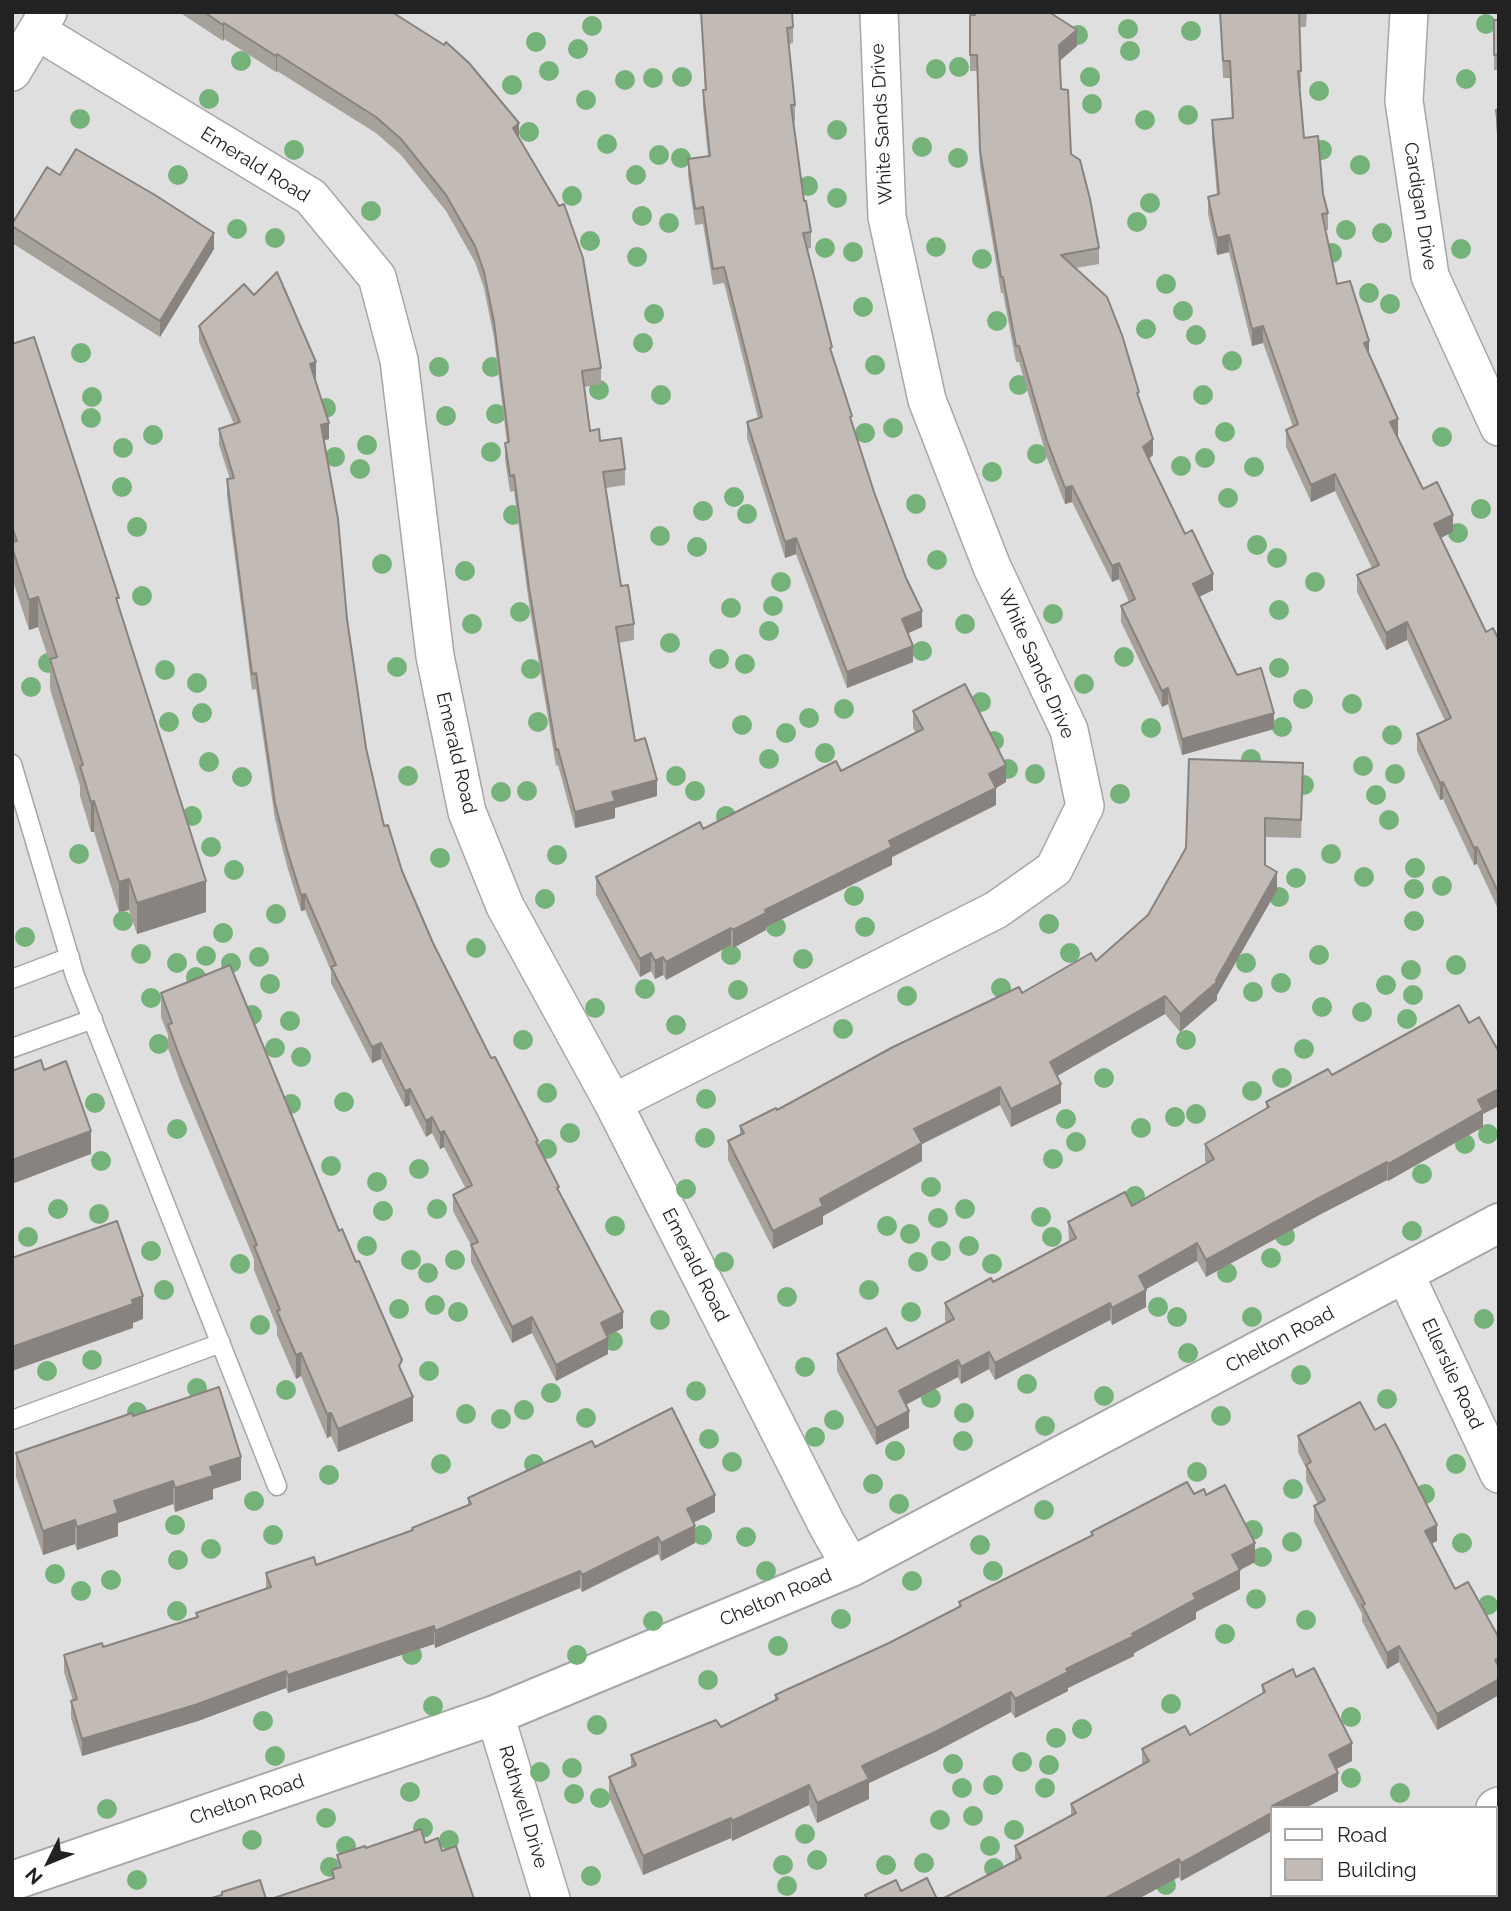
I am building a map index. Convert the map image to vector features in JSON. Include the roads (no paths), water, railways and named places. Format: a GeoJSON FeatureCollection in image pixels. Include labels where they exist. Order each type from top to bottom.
{"type":"FeatureCollection","features":[{"type":"Feature","properties":{"kind":"street","name":"White Sands Drive"},"geometry":{"type":"LineString","coordinates":[[613,1103],[996,909],[1054,869],[1085,806],[1069,730],[992,567],[927,400],[887,217],[879,12]]}},
{"type":"Feature","properties":{"kind":"street","name":"Cardigan Drive"},"geometry":{"type":"LineString","coordinates":[[1409,12],[1404,100],[1430,276],[1499,427]]}},
{"type":"Feature","properties":{"kind":"street","name":"Emerald Road"},"geometry":{"type":"LineString","coordinates":[[43,22],[311,197],[377,277],[399,360],[435,656],[467,812],[505,906],[613,1103],[850,1567]]}},
{"type":"Feature","properties":{"kind":"street"},"geometry":{"type":"LineString","coordinates":[[12,72],[43,22]]}},
{"type":"Feature","properties":{"kind":"street","name":"Chelton Road"},"geometry":{"type":"LineString","coordinates":[[14,1884],[495,1715],[850,1567],[1499,1223]]}},
{"type":"Feature","properties":{"kind":"street","name":"Ellerslie Road"},"geometry":{"type":"LineString","coordinates":[[1405,1274],[1499,1474]]}},
{"type":"Feature","properties":{"kind":"street","name":"Rothwell Drive"},"geometry":{"type":"LineString","coordinates":[[495,1715],[551,1899]]}},
{"type":"Feature","properties":{"kind":"lane"},"geometry":{"type":"LineString","coordinates":[[12,764],[70,957],[277,1486]]}},
{"type":"Feature","properties":{"kind":"lane"},"geometry":{"type":"LineString","coordinates":[[12,979],[70,957]]}},
{"type":"Feature","properties":{"kind":"lane"},"geometry":{"type":"LineString","coordinates":[[12,1048],[93,1019]]}},
{"type":"Feature","properties":{"kind":"lane"},"geometry":{"type":"LineString","coordinates":[[12,1420],[221,1343]]}}]}
